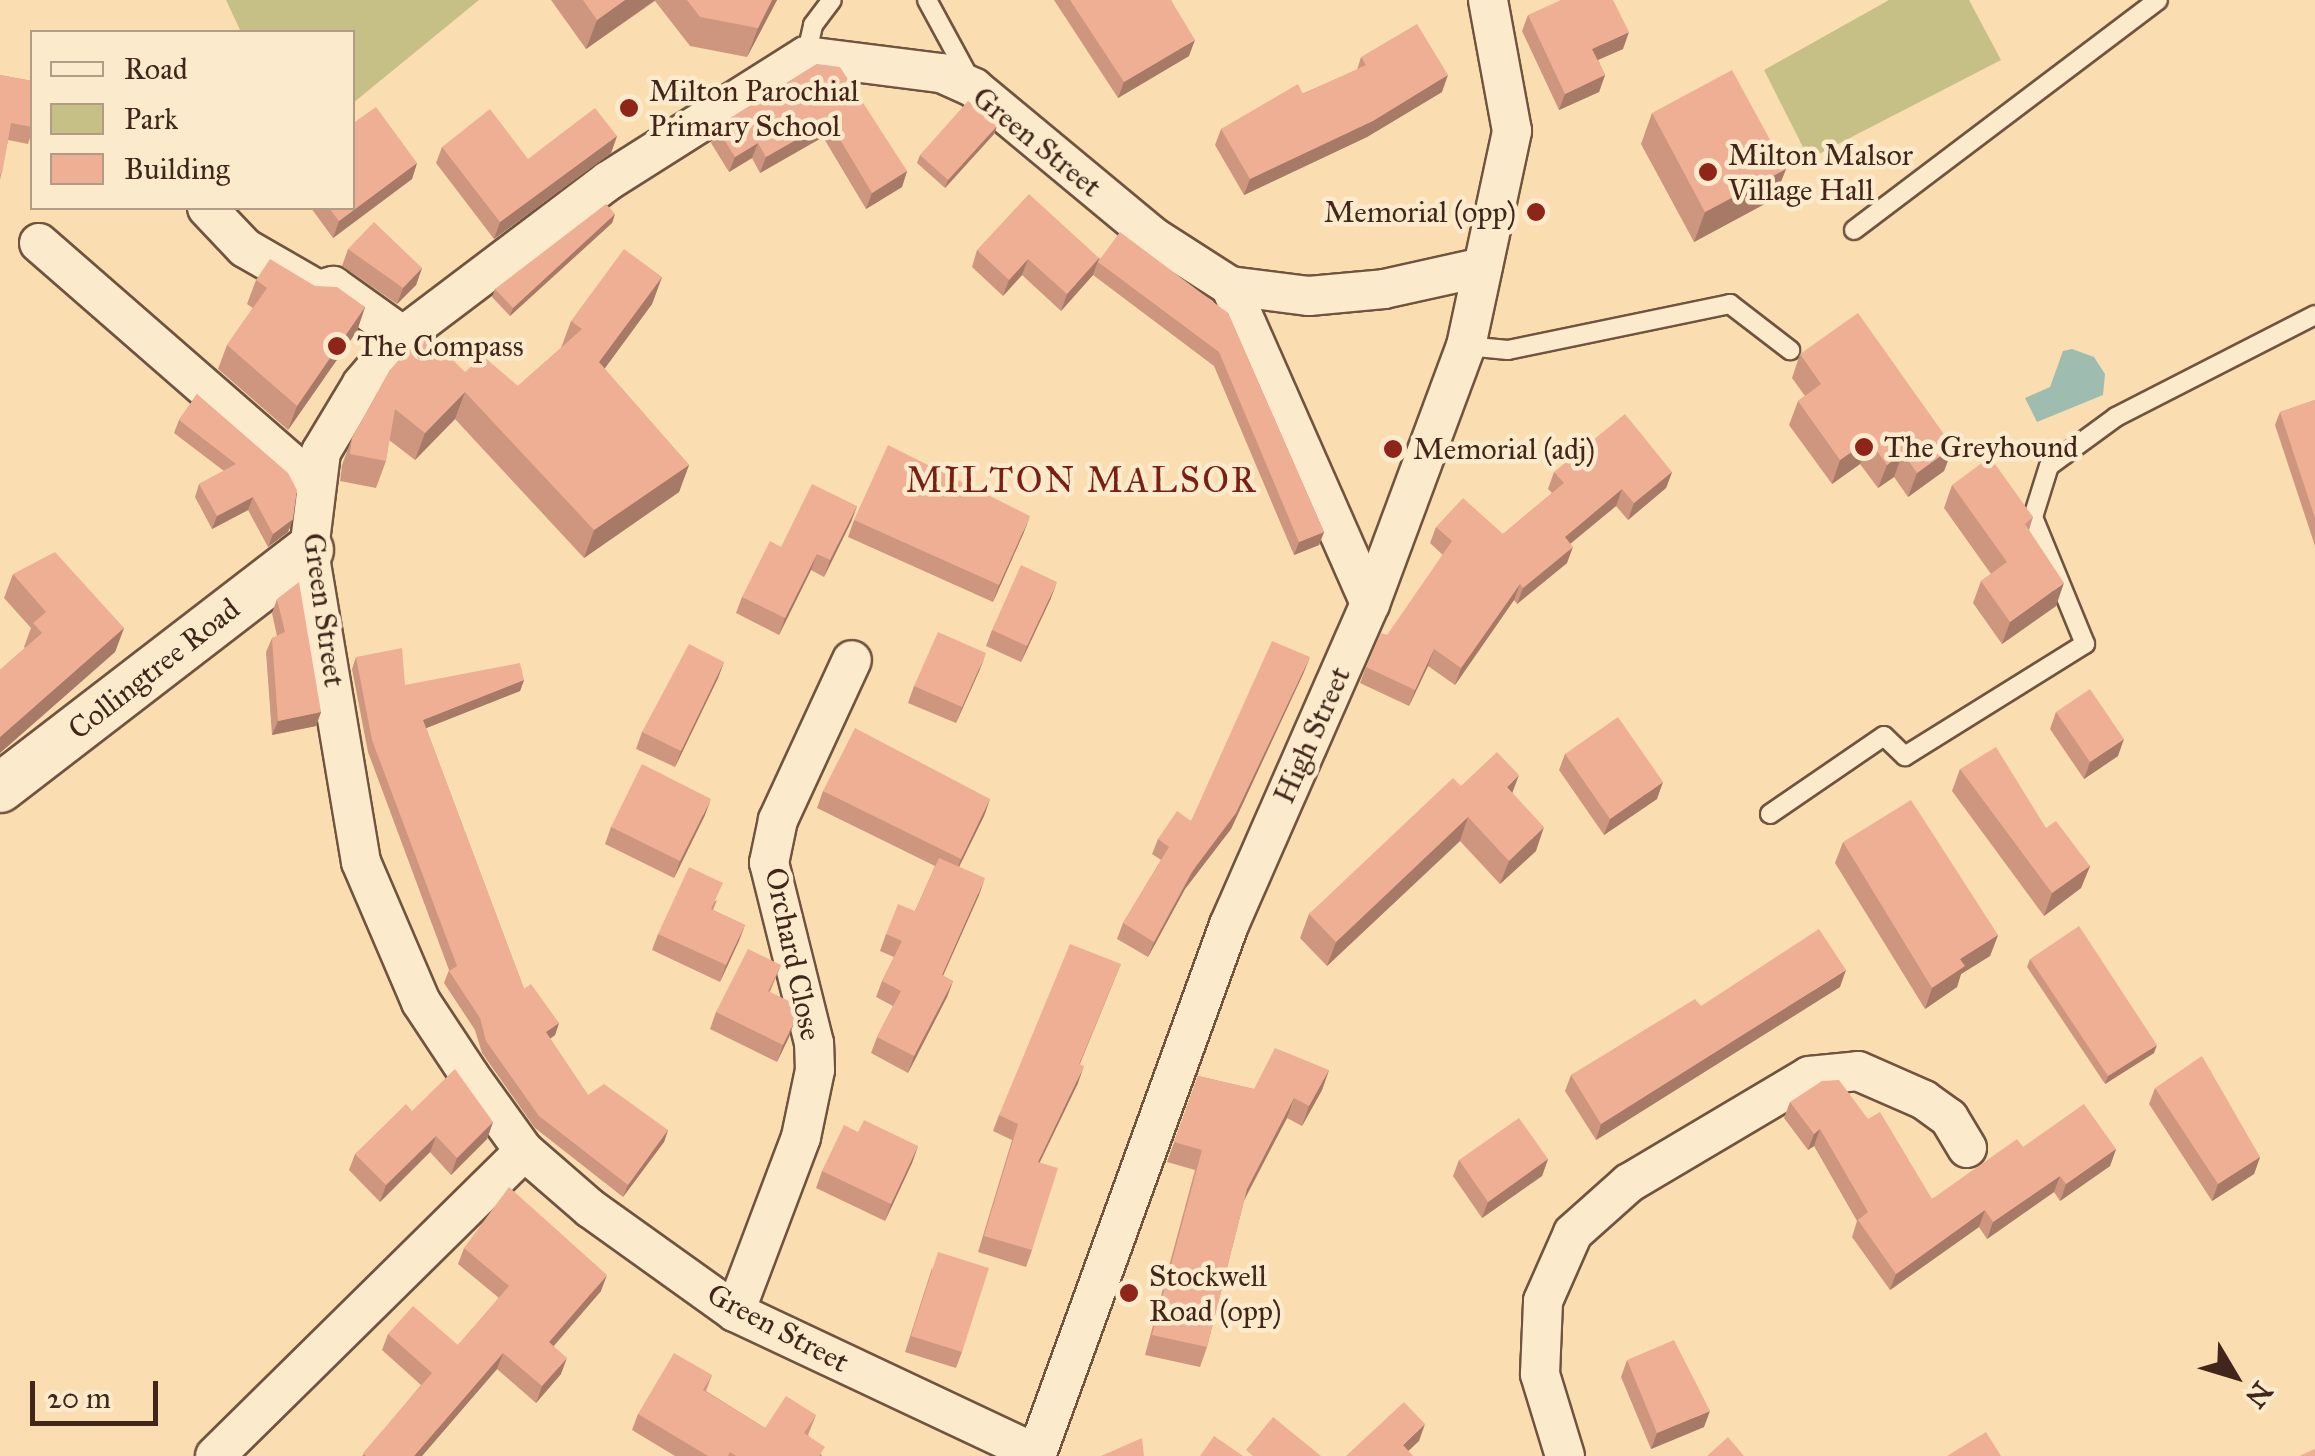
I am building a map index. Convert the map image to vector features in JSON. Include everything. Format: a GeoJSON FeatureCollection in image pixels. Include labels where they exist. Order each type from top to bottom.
{"type":"FeatureCollection","features":[{"type":"Feature","properties":{"kind":"street","name":"High Street"},"geometry":{"type":"LineString","coordinates":[[1036,1455],[1229,925],[1370,604],[1466,346],[1512,131],[1488,0]]}},
{"type":"Feature","properties":{"kind":"street","name":"Green Street"},"geometry":{"type":"LineString","coordinates":[[1036,1455],[734,1312],[591,1210],[524,1151],[421,1002],[386,931],[361,862],[309,550],[313,482],[320,452],[362,384],[403,336],[608,182],[806,56],[941,73],[974,88],[1152,236],[1230,286],[1309,296],[1384,289],[1483,267]]}},
{"type":"Feature","properties":{"kind":"street"},"geometry":{"type":"LineString","coordinates":[[209,210],[245,248],[318,290],[334,286],[403,336]]}},
{"type":"Feature","properties":{"kind":"street"},"geometry":{"type":"LineString","coordinates":[[39,243],[313,482]]}},
{"type":"Feature","properties":{"kind":"street"},"geometry":{"type":"LineString","coordinates":[[1230,286],[1370,604]]}},
{"type":"Feature","properties":{"kind":"street","name":"Collingtree Road"},"geometry":{"type":"LineString","coordinates":[[0,788],[309,550]]}},
{"type":"Feature","properties":{"kind":"street","name":"Orchard Close"},"geometry":{"type":"LineString","coordinates":[[734,1312],[801,1137],[815,1070],[814,1044],[769,863],[778,820],[852,660]]}},
{"type":"Feature","properties":{"kind":"street"},"geometry":{"type":"LineString","coordinates":[[1565,1456],[1540,1374],[1543,1302],[1557,1259],[1599,1206],[1669,1159],[1809,1076],[1858,1071],[1924,1100],[1949,1118],[1967,1148]]}},
{"type":"Feature","properties":{"kind":"street"},"geometry":{"type":"LineString","coordinates":[[216,1456],[524,1151]]}},
{"type":"Feature","properties":{"kind":"lane"},"geometry":{"type":"LineString","coordinates":[[806,56],[813,25],[832,0]]}},
{"type":"Feature","properties":{"kind":"lane"},"geometry":{"type":"LineString","coordinates":[[927,0],[974,88]]}},
{"type":"Feature","properties":{"kind":"lane"},"geometry":{"type":"LineString","coordinates":[[1854,230],[2158,0]]}},
{"type":"Feature","properties":{"kind":"lane"},"geometry":{"type":"LineString","coordinates":[[1466,346],[1508,350],[1730,304],[1790,350]]}},
{"type":"Feature","properties":{"kind":"lane"},"geometry":{"type":"LineString","coordinates":[[1770,814],[1884,736],[1905,756],[2084,644],[2033,518],[2050,466],[2116,416],[2315,315]]}},
{"type":"Feature","properties":{"kind":"green space"},"geometry":{"type":"Polygon","coordinates":[[[226,0],[479,0],[355,101],[355,30],[240,30],[226,0]]]}},
{"type":"Feature","properties":{"kind":"green space"},"geometry":{"type":"Polygon","coordinates":[[[1889,0],[1969,0],[2001,60],[1809,159],[1764,70],[1889,0]]]}},
{"type":"Feature","properties":{"kind":"shaded area"},"geometry":{"type":"Polygon","coordinates":[[[2072,349],[2094,357],[2105,374],[2103,395],[2037,422],[2025,398],[2050,387],[2063,351],[2072,349]]]}},
{"type":"Feature","properties":{"kind":"building"},"geometry":{"type":"Polygon","coordinates":[[[583,0],[625,0],[597,20],[583,0]]]}},
{"type":"Feature","properties":{"kind":"building"},"geometry":{"type":"Polygon","coordinates":[[[687,0],[772,0],[758,28],[700,17],[687,0]]]}},
{"type":"Feature","properties":{"kind":"building"},"geometry":{"type":"Polygon","coordinates":[[[1070,0],[1171,0],[1195,40],[1124,82],[1070,0]]]}},
{"type":"Feature","properties":{"kind":"building"},"geometry":{"type":"Polygon","coordinates":[[[1561,0],[1613,0],[1629,32],[1592,49],[1605,75],[1565,94],[1528,15],[1561,0]]]}},
{"type":"Feature","properties":{"kind":"building"},"geometry":{"type":"Polygon","coordinates":[[[1417,24],[1448,75],[1373,121],[1250,179],[1221,129],[1298,84],[1303,94],[1366,65],[1361,57],[1417,24]]]}},
{"type":"Feature","properties":{"kind":"building"},"geometry":{"type":"Polygon","coordinates":[[[817,64],[840,67],[907,171],[872,193],[829,121],[766,157],[758,143],[735,157],[716,127],[817,64]]]}},
{"type":"Feature","properties":{"kind":"building"},"geometry":{"type":"Polygon","coordinates":[[[1732,70],[1786,169],[1705,212],[1652,113],[1732,70]]]}},
{"type":"Feature","properties":{"kind":"building"},"geometry":{"type":"Polygon","coordinates":[[[0,75],[30,81],[30,127],[11,123],[0,174],[0,75]]]}},
{"type":"Feature","properties":{"kind":"building"},"geometry":{"type":"Polygon","coordinates":[[[968,101],[997,126],[948,180],[920,155],[968,101]]]}},
{"type":"Feature","properties":{"kind":"building"},"geometry":{"type":"Polygon","coordinates":[[[376,107],[417,163],[355,209],[355,122],[376,107]]]}},
{"type":"Feature","properties":{"kind":"building"},"geometry":{"type":"Polygon","coordinates":[[[595,108],[617,136],[500,222],[442,147],[490,109],[528,159],[595,108]]]}},
{"type":"Feature","properties":{"kind":"building"},"geometry":{"type":"Polygon","coordinates":[[[1029,194],[1099,258],[1067,294],[1028,259],[1009,280],[977,250],[1029,194]]]}},
{"type":"Feature","properties":{"kind":"building"},"geometry":{"type":"Polygon","coordinates":[[[606,204],[615,214],[513,308],[495,289],[606,204]]]}},
{"type":"Feature","properties":{"kind":"building"},"geometry":{"type":"Polygon","coordinates":[[[331,210],[354,210],[339,221],[331,210]]]}},
{"type":"Feature","properties":{"kind":"building"},"geometry":{"type":"Polygon","coordinates":[[[374,222],[422,268],[403,288],[348,249],[374,222]]]}},
{"type":"Feature","properties":{"kind":"building"},"geometry":{"type":"Polygon","coordinates":[[[1120,232],[1228,313],[1324,532],[1299,542],[1219,352],[1098,262],[1120,232]]]}},
{"type":"Feature","properties":{"kind":"building"},"geometry":{"type":"Polygon","coordinates":[[[624,249],[662,277],[599,362],[689,465],[594,530],[465,392],[425,433],[395,409],[386,461],[350,454],[352,438],[390,370],[424,331],[465,372],[483,356],[518,386],[582,329],[571,321],[624,249]]]}},
{"type":"Feature","properties":{"kind":"building"},"geometry":{"type":"Polygon","coordinates":[[[270,259],[315,286],[337,287],[365,307],[297,406],[227,345],[267,288],[256,280],[270,259]]]}},
{"type":"Feature","properties":{"kind":"building"},"geometry":{"type":"Polygon","coordinates":[[[1858,313],[1953,447],[1917,473],[1903,453],[1887,465],[1869,440],[1840,460],[1798,401],[1821,384],[1800,354],[1858,313]]]}},
{"type":"Feature","properties":{"kind":"building"},"geometry":{"type":"Polygon","coordinates":[[[197,394],[288,473],[297,490],[293,519],[273,534],[253,497],[217,516],[199,484],[236,464],[179,420],[197,394]]]}},
{"type":"Feature","properties":{"kind":"building"},"geometry":{"type":"Polygon","coordinates":[[[2315,400],[2315,518],[2280,412],[2315,400]]]}},
{"type":"Feature","properties":{"kind":"building"},"geometry":{"type":"Polygon","coordinates":[[[1625,414],[1672,472],[1634,503],[1622,489],[1565,537],[1573,547],[1523,588],[1520,584],[1461,668],[1434,649],[1415,690],[1366,667],[1381,633],[1387,635],[1452,541],[1436,527],[1463,498],[1503,534],[1564,483],[1554,472],[1625,414]]]}},
{"type":"Feature","properties":{"kind":"building"},"geometry":{"type":"Polygon","coordinates":[[[888,445],[1030,516],[999,585],[854,520],[888,445]]]}},
{"type":"Feature","properties":{"kind":"building"},"geometry":{"type":"Polygon","coordinates":[[[1990,457],[2033,517],[2025,524],[2064,583],[2010,622],[1981,581],[2007,562],[1952,485],[1990,457]]]}},
{"type":"Feature","properties":{"kind":"building"},"geometry":{"type":"Polygon","coordinates":[[[812,484],[857,506],[830,560],[817,554],[785,618],[742,597],[770,541],[781,547],[812,484]]]}},
{"type":"Feature","properties":{"kind":"building"},"geometry":{"type":"Polygon","coordinates":[[[55,552],[124,628],[0,737],[0,670],[42,633],[33,623],[46,612],[13,574],[55,552]]]}},
{"type":"Feature","properties":{"kind":"building"},"geometry":{"type":"Polygon","coordinates":[[[1021,565],[1057,582],[1027,646],[992,630],[1021,565]]]}},
{"type":"Feature","properties":{"kind":"building"},"geometry":{"type":"Polygon","coordinates":[[[299,582],[321,712],[278,721],[272,638],[285,632],[277,599],[299,582]]]}},
{"type":"Feature","properties":{"kind":"building"},"geometry":{"type":"Polygon","coordinates":[[[938,632],[986,653],[962,707],[914,686],[938,632]]]}},
{"type":"Feature","properties":{"kind":"building"},"geometry":{"type":"Polygon","coordinates":[[[1272,641],[1310,657],[1236,813],[1191,873],[1154,942],[1123,923],[1169,847],[1158,839],[1177,811],[1191,821],[1272,641]]]}},
{"type":"Feature","properties":{"kind":"building"},"geometry":{"type":"Polygon","coordinates":[[[689,644],[724,662],[681,751],[642,732],[689,644]]]}},
{"type":"Feature","properties":{"kind":"building"},"geometry":{"type":"Polygon","coordinates":[[[402,648],[405,685],[520,663],[524,680],[423,720],[524,989],[531,984],[559,1023],[546,1032],[588,1095],[604,1084],[668,1130],[628,1185],[539,1116],[486,1041],[480,1018],[449,971],[457,966],[372,740],[356,657],[402,648]]]}},
{"type":"Feature","properties":{"kind":"building"},"geometry":{"type":"Polygon","coordinates":[[[2090,689],[2124,739],[2090,762],[2056,712],[2090,689]]]}},
{"type":"Feature","properties":{"kind":"building"},"geometry":{"type":"Polygon","coordinates":[[[1618,717],[1663,782],[1610,819],[1565,754],[1618,717]]]}},
{"type":"Feature","properties":{"kind":"building"},"geometry":{"type":"Polygon","coordinates":[[[855,728],[990,799],[961,859],[823,791],[855,728]]]}},
{"type":"Feature","properties":{"kind":"building"},"geometry":{"type":"Polygon","coordinates":[[[1996,747],[2046,828],[2056,821],[2090,866],[2052,893],[1960,769],[1996,747]]]}},
{"type":"Feature","properties":{"kind":"building"},"geometry":{"type":"Polygon","coordinates":[[[1497,752],[1519,775],[1507,787],[1544,827],[1509,861],[1468,817],[1336,942],[1309,914],[1453,778],[1461,786],[1497,752]]]}},
{"type":"Feature","properties":{"kind":"building"},"geometry":{"type":"Polygon","coordinates":[[[642,764],[711,799],[680,861],[611,827],[642,764]]]}},
{"type":"Feature","properties":{"kind":"building"},"geometry":{"type":"Polygon","coordinates":[[[1911,800],[1998,935],[1960,959],[1965,966],[1932,988],[1843,842],[1911,800]]]}},
{"type":"Feature","properties":{"kind":"building"},"geometry":{"type":"Polygon","coordinates":[[[939,858],[985,878],[942,975],[953,981],[914,1056],[877,1037],[901,991],[882,981],[902,941],[886,934],[898,904],[915,911],[939,858]]]}},
{"type":"Feature","properties":{"kind":"building"},"geometry":{"type":"Polygon","coordinates":[[[689,867],[723,883],[711,909],[745,925],[726,965],[658,934],[689,867]]]}},
{"type":"Feature","properties":{"kind":"building"},"geometry":{"type":"Polygon","coordinates":[[[2079,926],[2157,1045],[2108,1076],[2030,959],[2079,926]]]}},
{"type":"Feature","properties":{"kind":"building"},"geometry":{"type":"Polygon","coordinates":[[[1819,929],[1846,970],[1601,1124],[1571,1075],[1695,999],[1701,1006],[1819,929]]]}},
{"type":"Feature","properties":{"kind":"building"},"geometry":{"type":"Polygon","coordinates":[[[1070,944],[1121,964],[1079,1064],[1084,1066],[1038,1162],[1058,1168],[1032,1250],[984,1236],[1018,1124],[999,1115],[1070,944]]]}},
{"type":"Feature","properties":{"kind":"building"},"geometry":{"type":"Polygon","coordinates":[[[748,949],[781,965],[768,991],[791,1002],[795,1020],[783,1045],[716,1012],[748,949]]]}},
{"type":"Feature","properties":{"kind":"building"},"geometry":{"type":"Polygon","coordinates":[[[1275,1048],[1329,1070],[1309,1106],[1294,1098],[1247,1189],[1207,1347],[1152,1335],[1202,1150],[1174,1142],[1198,1076],[1254,1089],[1275,1048]]]}},
{"type":"Feature","properties":{"kind":"building"},"geometry":{"type":"Polygon","coordinates":[[[2202,1056],[2260,1157],[2218,1184],[2155,1088],[2202,1056]]]}},
{"type":"Feature","properties":{"kind":"building"},"geometry":{"type":"Polygon","coordinates":[[[455,1069],[493,1122],[457,1158],[436,1136],[386,1185],[355,1154],[406,1104],[412,1111],[455,1069]]]}},
{"type":"Feature","properties":{"kind":"building"},"geometry":{"type":"Polygon","coordinates":[[[1839,1080],[1868,1119],[1880,1112],[1932,1199],[2017,1139],[2023,1147],[2084,1104],[2116,1149],[2066,1184],[2060,1176],[1993,1222],[1985,1210],[1896,1274],[1858,1220],[1868,1212],[1820,1129],[1814,1134],[1790,1102],[1822,1081],[1839,1080]]]}},
{"type":"Feature","properties":{"kind":"building"},"geometry":{"type":"Polygon","coordinates":[[[1519,1118],[1548,1159],[1488,1202],[1459,1160],[1519,1118]]]}},
{"type":"Feature","properties":{"kind":"building"},"geometry":{"type":"Polygon","coordinates":[[[864,1120],[918,1146],[891,1204],[822,1171],[844,1125],[858,1132],[864,1120]]]}},
{"type":"Feature","properties":{"kind":"building"},"geometry":{"type":"Polygon","coordinates":[[[509,1187],[607,1275],[549,1342],[567,1358],[542,1386],[503,1353],[414,1456],[366,1456],[363,1453],[432,1373],[388,1334],[413,1306],[458,1345],[509,1286],[464,1248],[509,1187]]]}},
{"type":"Feature","properties":{"kind":"building"},"geometry":{"type":"Polygon","coordinates":[[[938,1252],[989,1268],[962,1352],[911,1336],[938,1252]]]}},
{"type":"Feature","properties":{"kind":"building"},"geometry":{"type":"Polygon","coordinates":[[[1674,1340],[1710,1411],[1657,1433],[1627,1360],[1674,1340]]]}},
{"type":"Feature","properties":{"kind":"building"},"geometry":{"type":"Polygon","coordinates":[[[674,1353],[712,1375],[703,1390],[765,1428],[786,1396],[816,1415],[804,1433],[825,1447],[819,1456],[736,1456],[730,1452],[728,1456],[708,1456],[638,1414],[674,1353]]]}},
{"type":"Feature","properties":{"kind":"building"},"geometry":{"type":"Polygon","coordinates":[[[1404,1402],[1425,1424],[1403,1445],[1413,1456],[1346,1456],[1404,1402]]]}},
{"type":"Feature","properties":{"kind":"building"},"geometry":{"type":"Polygon","coordinates":[[[1273,1417],[1321,1456],[1253,1456],[1246,1450],[1273,1417]]]}},
{"type":"Feature","properties":{"kind":"building"},"geometry":{"type":"Polygon","coordinates":[[[1986,1432],[2001,1456],[1947,1456],[1986,1432]]]}},
{"type":"Feature","properties":{"kind":"building"},"geometry":{"type":"Polygon","coordinates":[[[1214,1436],[1243,1456],[1200,1456],[1214,1436]]]}},
{"type":"Feature","properties":{"kind":"building"},"geometry":{"type":"Polygon","coordinates":[[[1728,1437],[1744,1456],[1707,1456],[1728,1437]]]}},
{"type":"Feature","properties":{"kind":"building"},"geometry":{"type":"Polygon","coordinates":[[[1142,1438],[1144,1456],[1101,1456],[1142,1438]]]}},
{"type":"Feature","properties":{"kind":"place","name":"Milton Parochial Primary School"},"geometry":{"type":"Point","coordinates":[629,108]}},
{"type":"Feature","properties":{"kind":"place","name":"Milton Malsor Village Hall"},"geometry":{"type":"Point","coordinates":[1708,172]}},
{"type":"Feature","properties":{"kind":"place","name":"Memorial (opp)"},"geometry":{"type":"Point","coordinates":[1536,212]}},
{"type":"Feature","properties":{"kind":"place","name":"The Compass"},"geometry":{"type":"Point","coordinates":[337,346]}},
{"type":"Feature","properties":{"kind":"place","name":"The Greyhound"},"geometry":{"type":"Point","coordinates":[1864,447]}},
{"type":"Feature","properties":{"kind":"place","name":"Memorial (adj)"},"geometry":{"type":"Point","coordinates":[1393,449]}},
{"type":"Feature","properties":{"kind":"place","name":"Stockwell Road (opp)"},"geometry":{"type":"Point","coordinates":[1129,1293]}},
{"type":"Feature","properties":{"kind":"district","name":"MILTON MALSOR"},"geometry":{"type":"Point","coordinates":[1082,481]}}]}
